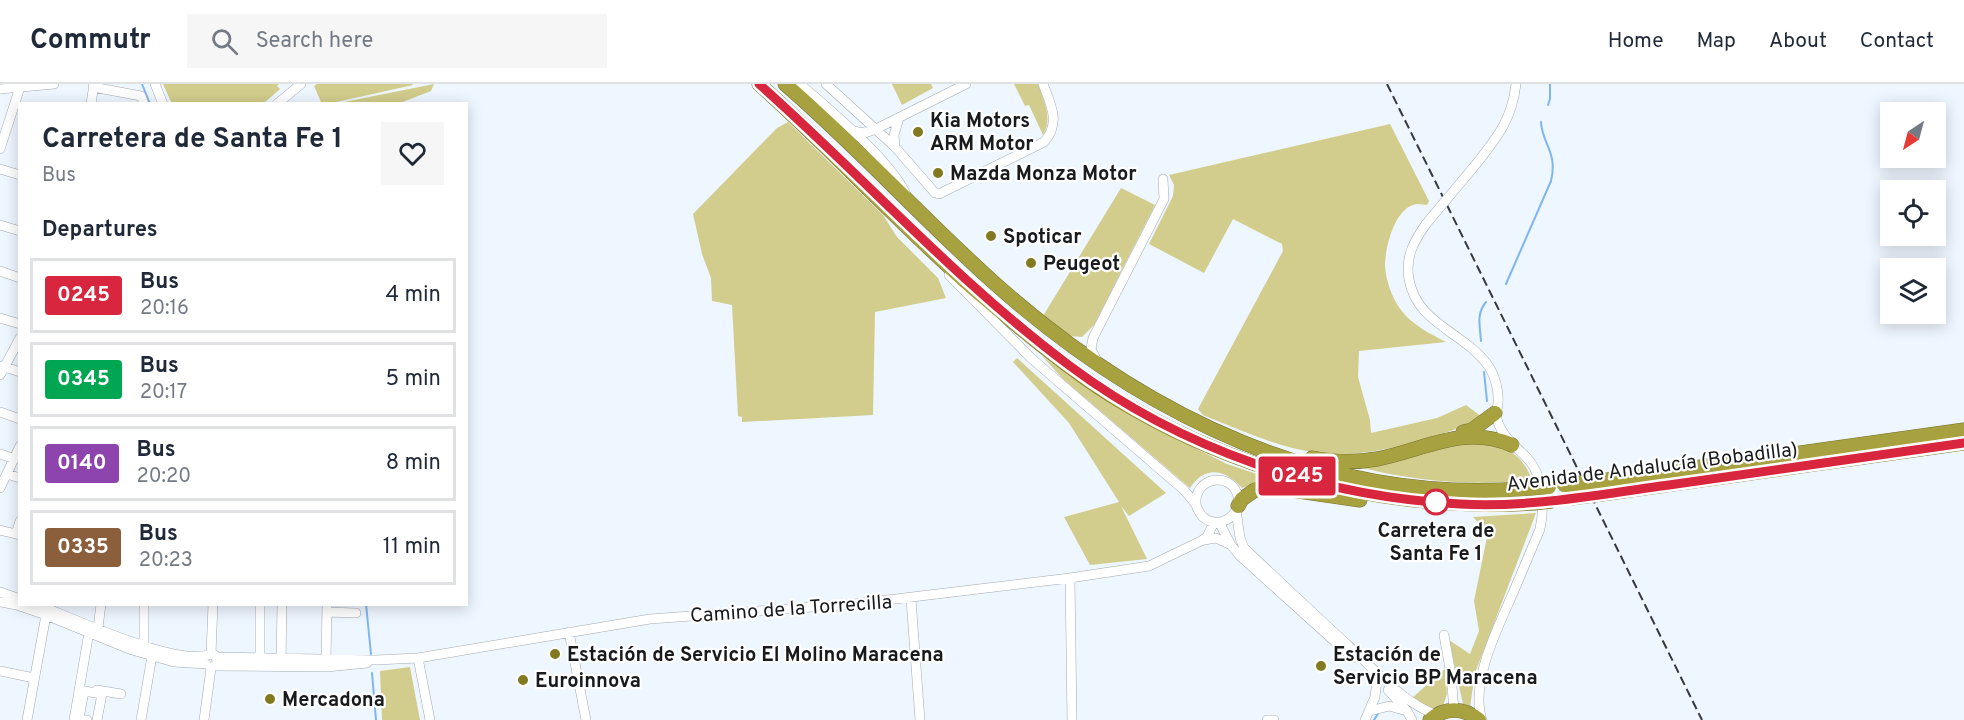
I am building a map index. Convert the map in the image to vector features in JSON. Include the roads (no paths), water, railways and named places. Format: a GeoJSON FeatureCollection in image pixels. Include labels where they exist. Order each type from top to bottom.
{"type":"FeatureCollection","features":[{"type":"Feature","properties":{"kind":"highway","name":"Avenida de Andalucía (Bobadilla)"},"geometry":{"type":"LineString","coordinates":[[759,84],[974,289],[1044,347],[1117,398],[1162,424],[1199,442],[1278,471],[1353,491],[1424,501],[1498,505],[1534,495],[1549,487],[1564,485],[1601,487],[1964,443]]}},
{"type":"Feature","properties":{"kind":"highway","name":"Avenida de Andalucía (Bobadilla)"},"geometry":{"type":"LineString","coordinates":[[785,84],[991,280],[1062,340],[1099,366],[1181,415],[1292,461],[1349,476],[1389,483],[1534,495],[1552,501],[1571,498],[1601,487],[1964,430]]}},
{"type":"Feature","properties":{"kind":"highway"},"geometry":{"type":"LineString","coordinates":[[1450,439],[1472,430],[1495,413]]}},
{"type":"Feature","properties":{"kind":"highway"},"geometry":{"type":"LineString","coordinates":[[1272,453],[1294,454],[1340,462],[1399,454],[1464,436],[1490,437],[1512,445]]}},
{"type":"Feature","properties":{"kind":"highway"},"geometry":{"type":"LineString","coordinates":[[1237,508],[1242,499],[1255,490],[1271,487],[1395,504],[1424,501]]}},
{"type":"Feature","properties":{"kind":"highway"},"geometry":{"type":"LineString","coordinates":[[1433,718],[1454,710],[1469,713],[1480,720]]}},
{"type":"Feature","properties":{"kind":"street"},"geometry":{"type":"LineString","coordinates":[[0,89],[54,84]]}},
{"type":"Feature","properties":{"kind":"street"},"geometry":{"type":"LineString","coordinates":[[155,84],[162,102]]}},
{"type":"Feature","properties":{"kind":"street"},"geometry":{"type":"LineString","coordinates":[[279,102],[301,84]]}},
{"type":"Feature","properties":{"kind":"street"},"geometry":{"type":"LineString","coordinates":[[800,84],[873,151],[903,186],[910,204]]}},
{"type":"Feature","properties":{"kind":"street"},"geometry":{"type":"LineString","coordinates":[[826,84],[895,147],[935,193],[939,194],[1044,142],[1054,123],[1043,84]]}},
{"type":"Feature","properties":{"kind":"street"},"geometry":{"type":"LineString","coordinates":[[850,130],[865,133],[876,129],[966,84]]}},
{"type":"Feature","properties":{"kind":"street"},"geometry":{"type":"LineString","coordinates":[[1480,720],[1479,705],[1483,672],[1540,529],[1543,514],[1542,493],[1537,473],[1530,461],[1512,445],[1500,428],[1495,413],[1498,396],[1496,382],[1489,367],[1473,349],[1423,310],[1414,299],[1408,268],[1410,250],[1415,239],[1504,128],[1510,114],[1515,84]]}},
{"type":"Feature","properties":{"kind":"street"},"geometry":{"type":"LineString","coordinates":[[18,102],[21,86]]}},
{"type":"Feature","properties":{"kind":"street"},"geometry":{"type":"LineString","coordinates":[[91,102],[94,86],[142,100]]}},
{"type":"Feature","properties":{"kind":"street"},"geometry":{"type":"LineString","coordinates":[[820,101],[829,124]]}},
{"type":"Feature","properties":{"kind":"street"},"geometry":{"type":"LineString","coordinates":[[0,149],[16,113]]}},
{"type":"Feature","properties":{"kind":"street"},"geometry":{"type":"LineString","coordinates":[[895,147],[894,135],[900,118]]}},
{"type":"Feature","properties":{"kind":"street"},"geometry":{"type":"LineString","coordinates":[[873,151],[872,141],[876,129]]}},
{"type":"Feature","properties":{"kind":"street"},"geometry":{"type":"LineString","coordinates":[[0,169],[18,175]]}},
{"type":"Feature","properties":{"kind":"street"},"geometry":{"type":"LineString","coordinates":[[1099,366],[1092,349],[1093,338],[1164,199],[1163,178]]}},
{"type":"Feature","properties":{"kind":"street"},"geometry":{"type":"LineString","coordinates":[[892,210],[902,229],[1031,358],[1184,490],[1196,504],[1202,516],[1204,533],[1201,541]]}},
{"type":"Feature","properties":{"kind":"street"},"geometry":{"type":"LineString","coordinates":[[0,225],[18,230]]}},
{"type":"Feature","properties":{"kind":"street"},"geometry":{"type":"LineString","coordinates":[[0,272],[18,277]]}},
{"type":"Feature","properties":{"kind":"street"},"geometry":{"type":"LineString","coordinates":[[0,318],[18,323]]}},
{"type":"Feature","properties":{"kind":"street"},"geometry":{"type":"LineString","coordinates":[[1062,340],[1078,343],[1093,338]]}},
{"type":"Feature","properties":{"kind":"street"},"geometry":{"type":"LineString","coordinates":[[18,341],[2,369],[18,372]]}},
{"type":"Feature","properties":{"kind":"street"},"geometry":{"type":"LineString","coordinates":[[0,412],[18,418]]}},
{"type":"Feature","properties":{"kind":"street"},"geometry":{"type":"LineString","coordinates":[[0,488],[18,452]]}},
{"type":"Feature","properties":{"kind":"street"},"geometry":{"type":"LineString","coordinates":[[0,454],[15,459]]}},
{"type":"Feature","properties":{"kind":"street"},"geometry":{"type":"LineString","coordinates":[[7,474],[18,477]]}},
{"type":"Feature","properties":{"kind":"street"},"geometry":{"type":"LineString","coordinates":[[1196,504],[1196,495],[1208,482],[1218,480],[1227,482],[1234,488],[1238,496],[1238,528],[1244,548],[1379,674],[1433,718]]}},
{"type":"Feature","properties":{"kind":"street"},"geometry":{"type":"LineString","coordinates":[[1202,516],[1217,522],[1227,520],[1237,508]]}},
{"type":"Feature","properties":{"kind":"street"},"geometry":{"type":"LineString","coordinates":[[1217,522],[1231,545],[1394,694],[1410,716]]}},
{"type":"Feature","properties":{"kind":"street","name":"Camino de la Torrecilla"},"geometry":{"type":"LineString","coordinates":[[94,630],[144,646],[211,661],[326,662],[418,658],[650,619],[911,599],[1149,566],[1201,541],[1207,537],[1217,522]]}},
{"type":"Feature","properties":{"kind":"street"},"geometry":{"type":"LineString","coordinates":[[0,530],[18,534]]}},
{"type":"Feature","properties":{"kind":"street"},"geometry":{"type":"LineString","coordinates":[[1201,541],[1216,538],[1231,545]]}},
{"type":"Feature","properties":{"kind":"street"},"geometry":{"type":"LineString","coordinates":[[1070,578],[1072,720]]}},
{"type":"Feature","properties":{"kind":"street"},"geometry":{"type":"LineString","coordinates":[[3,594],[18,598]]}},
{"type":"Feature","properties":{"kind":"street"},"geometry":{"type":"LineString","coordinates":[[911,599],[920,720]]}},
{"type":"Feature","properties":{"kind":"street"},"geometry":{"type":"LineString","coordinates":[[0,602],[18,605]]}},
{"type":"Feature","properties":{"kind":"street"},"geometry":{"type":"LineString","coordinates":[[24,606],[46,609],[27,720]]}},
{"type":"Feature","properties":{"kind":"street"},"geometry":{"type":"LineString","coordinates":[[74,720],[100,606]]}},
{"type":"Feature","properties":{"kind":"street"},"geometry":{"type":"LineString","coordinates":[[144,606],[144,646]]}},
{"type":"Feature","properties":{"kind":"street"},"geometry":{"type":"LineString","coordinates":[[204,720],[211,661],[213,606]]}},
{"type":"Feature","properties":{"kind":"street"},"geometry":{"type":"LineString","coordinates":[[260,606],[260,657]]}},
{"type":"Feature","properties":{"kind":"street"},"geometry":{"type":"LineString","coordinates":[[281,662],[282,606]]}},
{"type":"Feature","properties":{"kind":"street"},"geometry":{"type":"LineString","coordinates":[[326,662],[327,608],[356,613]]}},
{"type":"Feature","properties":{"kind":"street","name":"Camino de la Torrecilla"},"geometry":{"type":"LineString","coordinates":[[46,609],[132,650],[174,662],[199,665],[211,661],[260,657],[281,662]]}},
{"type":"Feature","properties":{"kind":"street"},"geometry":{"type":"LineString","coordinates":[[570,632],[586,720]]}},
{"type":"Feature","properties":{"kind":"street"},"geometry":{"type":"LineString","coordinates":[[1444,635],[1454,710]]}},
{"type":"Feature","properties":{"kind":"street"},"geometry":{"type":"LineString","coordinates":[[141,720],[152,656]]}},
{"type":"Feature","properties":{"kind":"street"},"geometry":{"type":"LineString","coordinates":[[418,658],[430,720]]}},
{"type":"Feature","properties":{"kind":"street"},"geometry":{"type":"LineString","coordinates":[[0,670],[34,678]]}},
{"type":"Feature","properties":{"kind":"street"},"geometry":{"type":"LineString","coordinates":[[1368,715],[1375,697],[1377,680]]}},
{"type":"Feature","properties":{"kind":"street"},"geometry":{"type":"LineString","coordinates":[[80,687],[121,694]]}},
{"type":"Feature","properties":{"kind":"street"},"geometry":{"type":"LineString","coordinates":[[87,720],[79,719],[84,691],[102,694],[97,720]]}},
{"type":"Feature","properties":{"kind":"street"},"geometry":{"type":"LineString","coordinates":[[1368,715],[1389,706],[1410,716]]}},
{"type":"Feature","properties":{"kind":"street"},"geometry":{"type":"LineString","coordinates":[[1268,720],[1274,720]]}},
{"type":"Feature","properties":{"kind":"waterway"},"geometry":{"type":"LineString","coordinates":[[142,84],[149,102]]}},
{"type":"Feature","properties":{"kind":"waterway"},"geometry":{"type":"LineString","coordinates":[[1548,105],[1550,84]]}},
{"type":"Feature","properties":{"kind":"waterway"},"geometry":{"type":"LineString","coordinates":[[1506,284],[1551,181],[1553,163],[1541,122]]}},
{"type":"Feature","properties":{"kind":"waterway"},"geometry":{"type":"LineString","coordinates":[[1481,341],[1480,316],[1486,302]]}},
{"type":"Feature","properties":{"kind":"waterway"},"geometry":{"type":"LineString","coordinates":[[1484,372],[1487,401]]}},
{"type":"Feature","properties":{"kind":"waterway"},"geometry":{"type":"LineString","coordinates":[[366,606],[371,654]]}},
{"type":"Feature","properties":{"kind":"waterway"},"geometry":{"type":"LineString","coordinates":[[372,673],[376,720]]}},
{"type":"Feature","properties":{"kind":"waterway"},"geometry":{"type":"LineString","coordinates":[[1374,720],[1379,712]]}},
{"type":"Feature","properties":{"kind":"railway"},"geometry":{"type":"LineString","coordinates":[[1387,84],[1702,720]]}},
{"type":"Feature","properties":{"kind":"place","name":"Kia Motors ARM Motor"},"geometry":{"type":"Point","coordinates":[918,132]}},
{"type":"Feature","properties":{"kind":"place","name":"Mazda Monza Motor"},"geometry":{"type":"Point","coordinates":[938,173]}},
{"type":"Feature","properties":{"kind":"place","name":"Spoticar"},"geometry":{"type":"Point","coordinates":[991,236]}},
{"type":"Feature","properties":{"kind":"place","name":"Peugeot"},"geometry":{"type":"Point","coordinates":[1031,263]}},
{"type":"Feature","properties":{"kind":"place","name":"Carretera de Santa Fe 1"},"geometry":{"type":"Point","coordinates":[1436,502]}},
{"type":"Feature","properties":{"kind":"place","name":"Estación de Servicio El Molino Maracena"},"geometry":{"type":"Point","coordinates":[555,654]}},
{"type":"Feature","properties":{"kind":"place","name":"Estación de Servicio BP Maracena"},"geometry":{"type":"Point","coordinates":[1321,666]}},
{"type":"Feature","properties":{"kind":"place","name":"Euroinnova"},"geometry":{"type":"Point","coordinates":[523,680]}},
{"type":"Feature","properties":{"kind":"place","name":"Mercadona"},"geometry":{"type":"Point","coordinates":[270,699]}}]}
